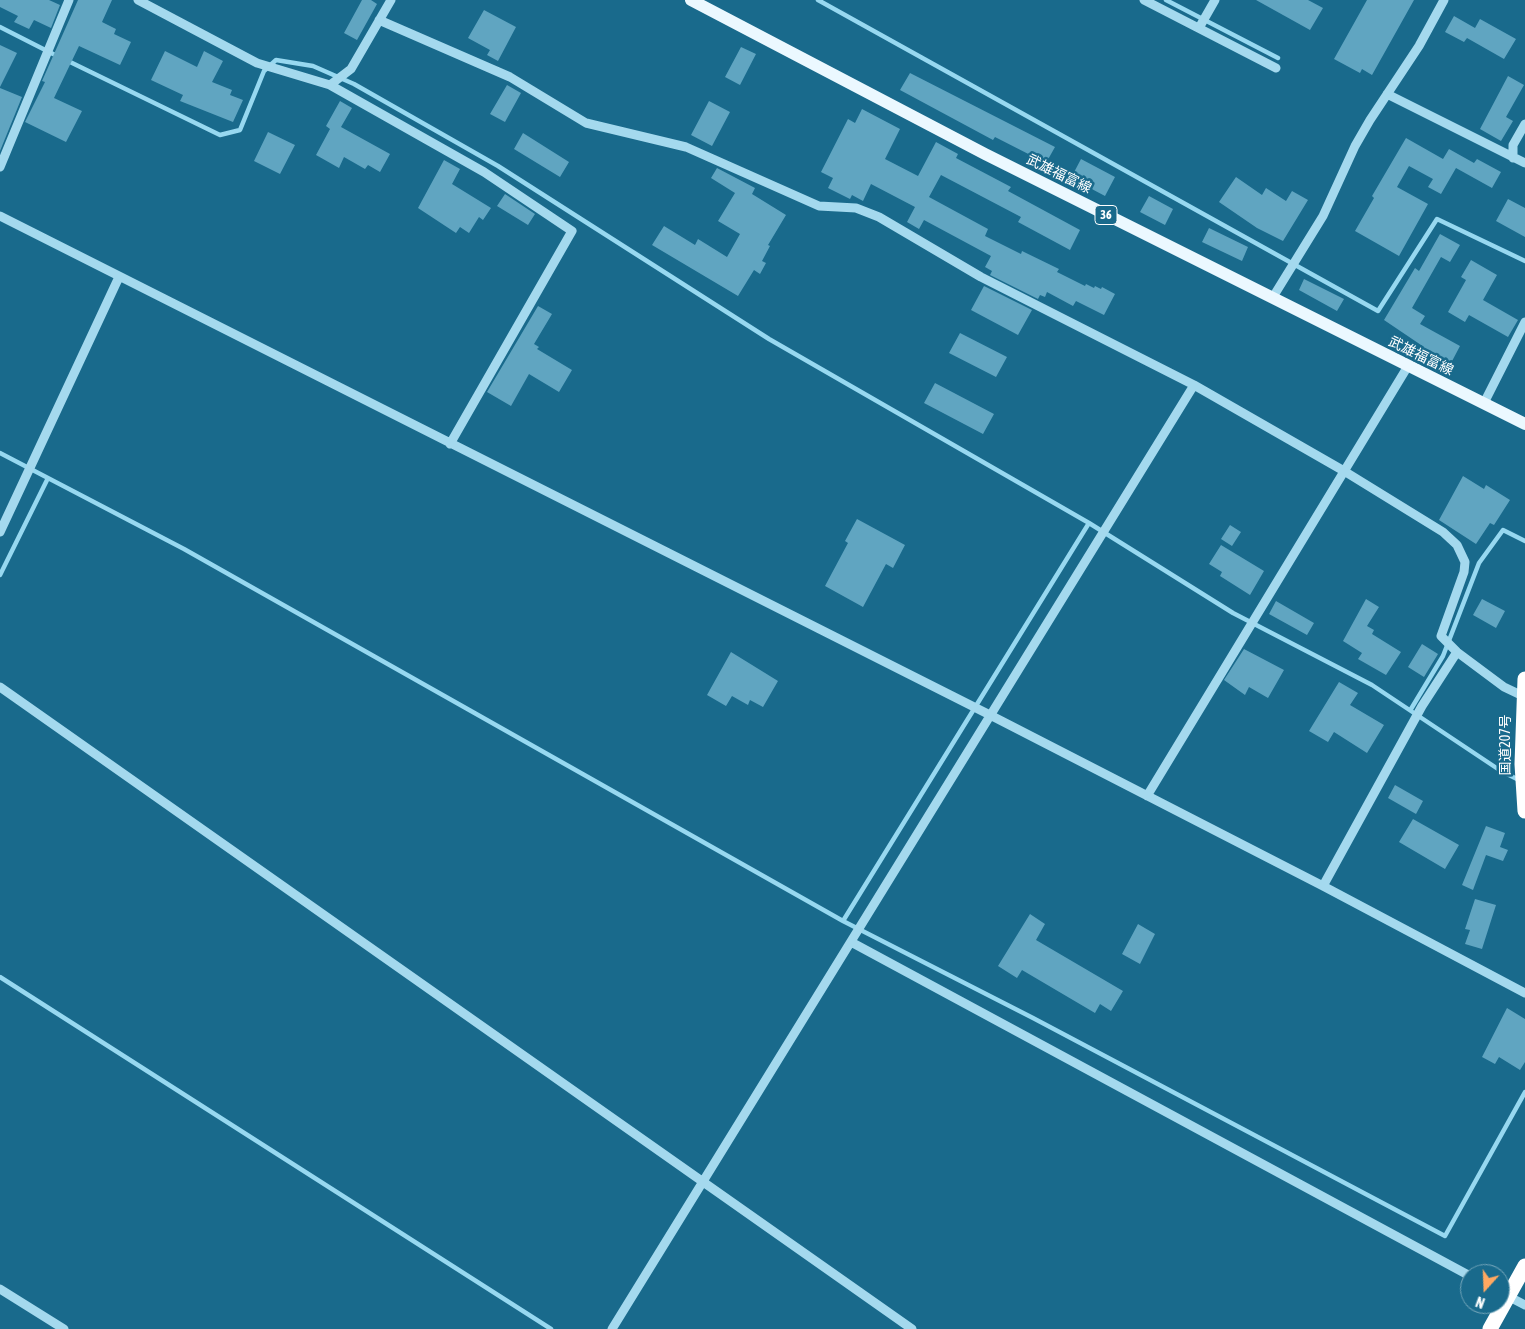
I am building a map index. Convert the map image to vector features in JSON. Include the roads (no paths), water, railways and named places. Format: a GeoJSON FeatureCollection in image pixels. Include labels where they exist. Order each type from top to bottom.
{"type":"FeatureCollection","features":[{"type":"Feature","properties":{"kind":"highway","name":"国道207号"},"geometry":{"type":"LineString","coordinates":[[1525,678],[1522,764],[1525,811]]}},
{"type":"Feature","properties":{"kind":"highway"},"geometry":{"type":"LineString","coordinates":[[1510,1288],[1525,1266]]}},
{"type":"Feature","properties":{"kind":"highway"},"geometry":{"type":"LineString","coordinates":[[1490,1329],[1497,1314]]}},
{"type":"Feature","properties":{"kind":"main road","name":"武雄福富線"},"geometry":{"type":"LineString","coordinates":[[691,0],[985,154],[1525,424]]}},
{"type":"Feature","properties":{"kind":"street"},"geometry":{"type":"LineString","coordinates":[[0,167],[70,0]]}},
{"type":"Feature","properties":{"kind":"street"},"geometry":{"type":"LineString","coordinates":[[138,0],[257,63],[330,85],[484,172],[572,231],[450,444]]}},
{"type":"Feature","properties":{"kind":"street"},"geometry":{"type":"LineString","coordinates":[[330,85],[351,69],[391,0]]}},
{"type":"Feature","properties":{"kind":"street"},"geometry":{"type":"LineString","coordinates":[[1144,0],[1276,68]]}},
{"type":"Feature","properties":{"kind":"street"},"geometry":{"type":"LineString","coordinates":[[1199,28],[1215,0]]}},
{"type":"Feature","properties":{"kind":"street"},"geometry":{"type":"LineString","coordinates":[[1273,298],[1323,216],[1355,146],[1419,46],[1444,0]]}},
{"type":"Feature","properties":{"kind":"street"},"geometry":{"type":"LineString","coordinates":[[379,20],[510,77],[586,123],[686,147],[819,206],[856,208],[879,217],[981,277],[1194,385],[1344,471],[1443,532],[1457,545],[1465,562],[1464,572],[1442,631],[1443,640],[1504,687],[1524,697]]}},
{"type":"Feature","properties":{"kind":"street"},"geometry":{"type":"LineString","coordinates":[[1387,94],[1525,163]]}},
{"type":"Feature","properties":{"kind":"street"},"geometry":{"type":"LineString","coordinates":[[1513,158],[1513,145],[1525,124]]}},
{"type":"Feature","properties":{"kind":"street"},"geometry":{"type":"LineString","coordinates":[[0,216],[980,710],[1323,886],[1525,993]]}},
{"type":"Feature","properties":{"kind":"street"},"geometry":{"type":"LineString","coordinates":[[0,532],[118,277]]}},
{"type":"Feature","properties":{"kind":"street"},"geometry":{"type":"LineString","coordinates":[[1484,403],[1525,322]]}},
{"type":"Feature","properties":{"kind":"street"},"geometry":{"type":"LineString","coordinates":[[1147,796],[1408,366]]}},
{"type":"Feature","properties":{"kind":"street"},"geometry":{"type":"LineString","coordinates":[[612,1329],[1194,385]]}},
{"type":"Feature","properties":{"kind":"street"},"geometry":{"type":"LineString","coordinates":[[1323,886],[1454,650]]}},
{"type":"Feature","properties":{"kind":"street"},"geometry":{"type":"LineString","coordinates":[[0,687],[912,1329]]}},
{"type":"Feature","properties":{"kind":"street"},"geometry":{"type":"LineString","coordinates":[[851,942],[1460,1271]]}},
{"type":"Feature","properties":{"kind":"street"},"geometry":{"type":"LineString","coordinates":[[0,1289],[64,1329]]}},
{"type":"Feature","properties":{"kind":"street"},"geometry":{"type":"LineString","coordinates":[[1510,1298],[1525,1306]]}},
{"type":"Feature","properties":{"kind":"waterway"},"geometry":{"type":"LineString","coordinates":[[818,0],[1378,311],[1437,219],[1525,261]]}},
{"type":"Feature","properties":{"kind":"waterway"},"geometry":{"type":"LineString","coordinates":[[1166,0],[1278,58]]}},
{"type":"Feature","properties":{"kind":"waterway"},"geometry":{"type":"LineString","coordinates":[[0,27],[59,57]]}},
{"type":"Feature","properties":{"kind":"waterway"},"geometry":{"type":"LineString","coordinates":[[66,60],[220,135],[240,130],[264,71],[276,60],[313,66],[354,84],[498,166],[769,339],[1089,523],[1233,613],[1372,685],[1501,771],[1519,780]]}},
{"type":"Feature","properties":{"kind":"waterway"},"geometry":{"type":"LineString","coordinates":[[0,453],[184,549],[843,921],[1033,1018],[1445,1236],[1525,1092]]}},
{"type":"Feature","properties":{"kind":"waterway"},"geometry":{"type":"LineString","coordinates":[[0,575],[48,478]]}},
{"type":"Feature","properties":{"kind":"waterway"},"geometry":{"type":"LineString","coordinates":[[843,921],[1089,523]]}},
{"type":"Feature","properties":{"kind":"waterway"},"geometry":{"type":"LineString","coordinates":[[1411,709],[1443,656],[1479,563],[1503,530],[1525,541]]}},
{"type":"Feature","properties":{"kind":"waterway"},"geometry":{"type":"LineString","coordinates":[[0,977],[551,1329]]}}]}
